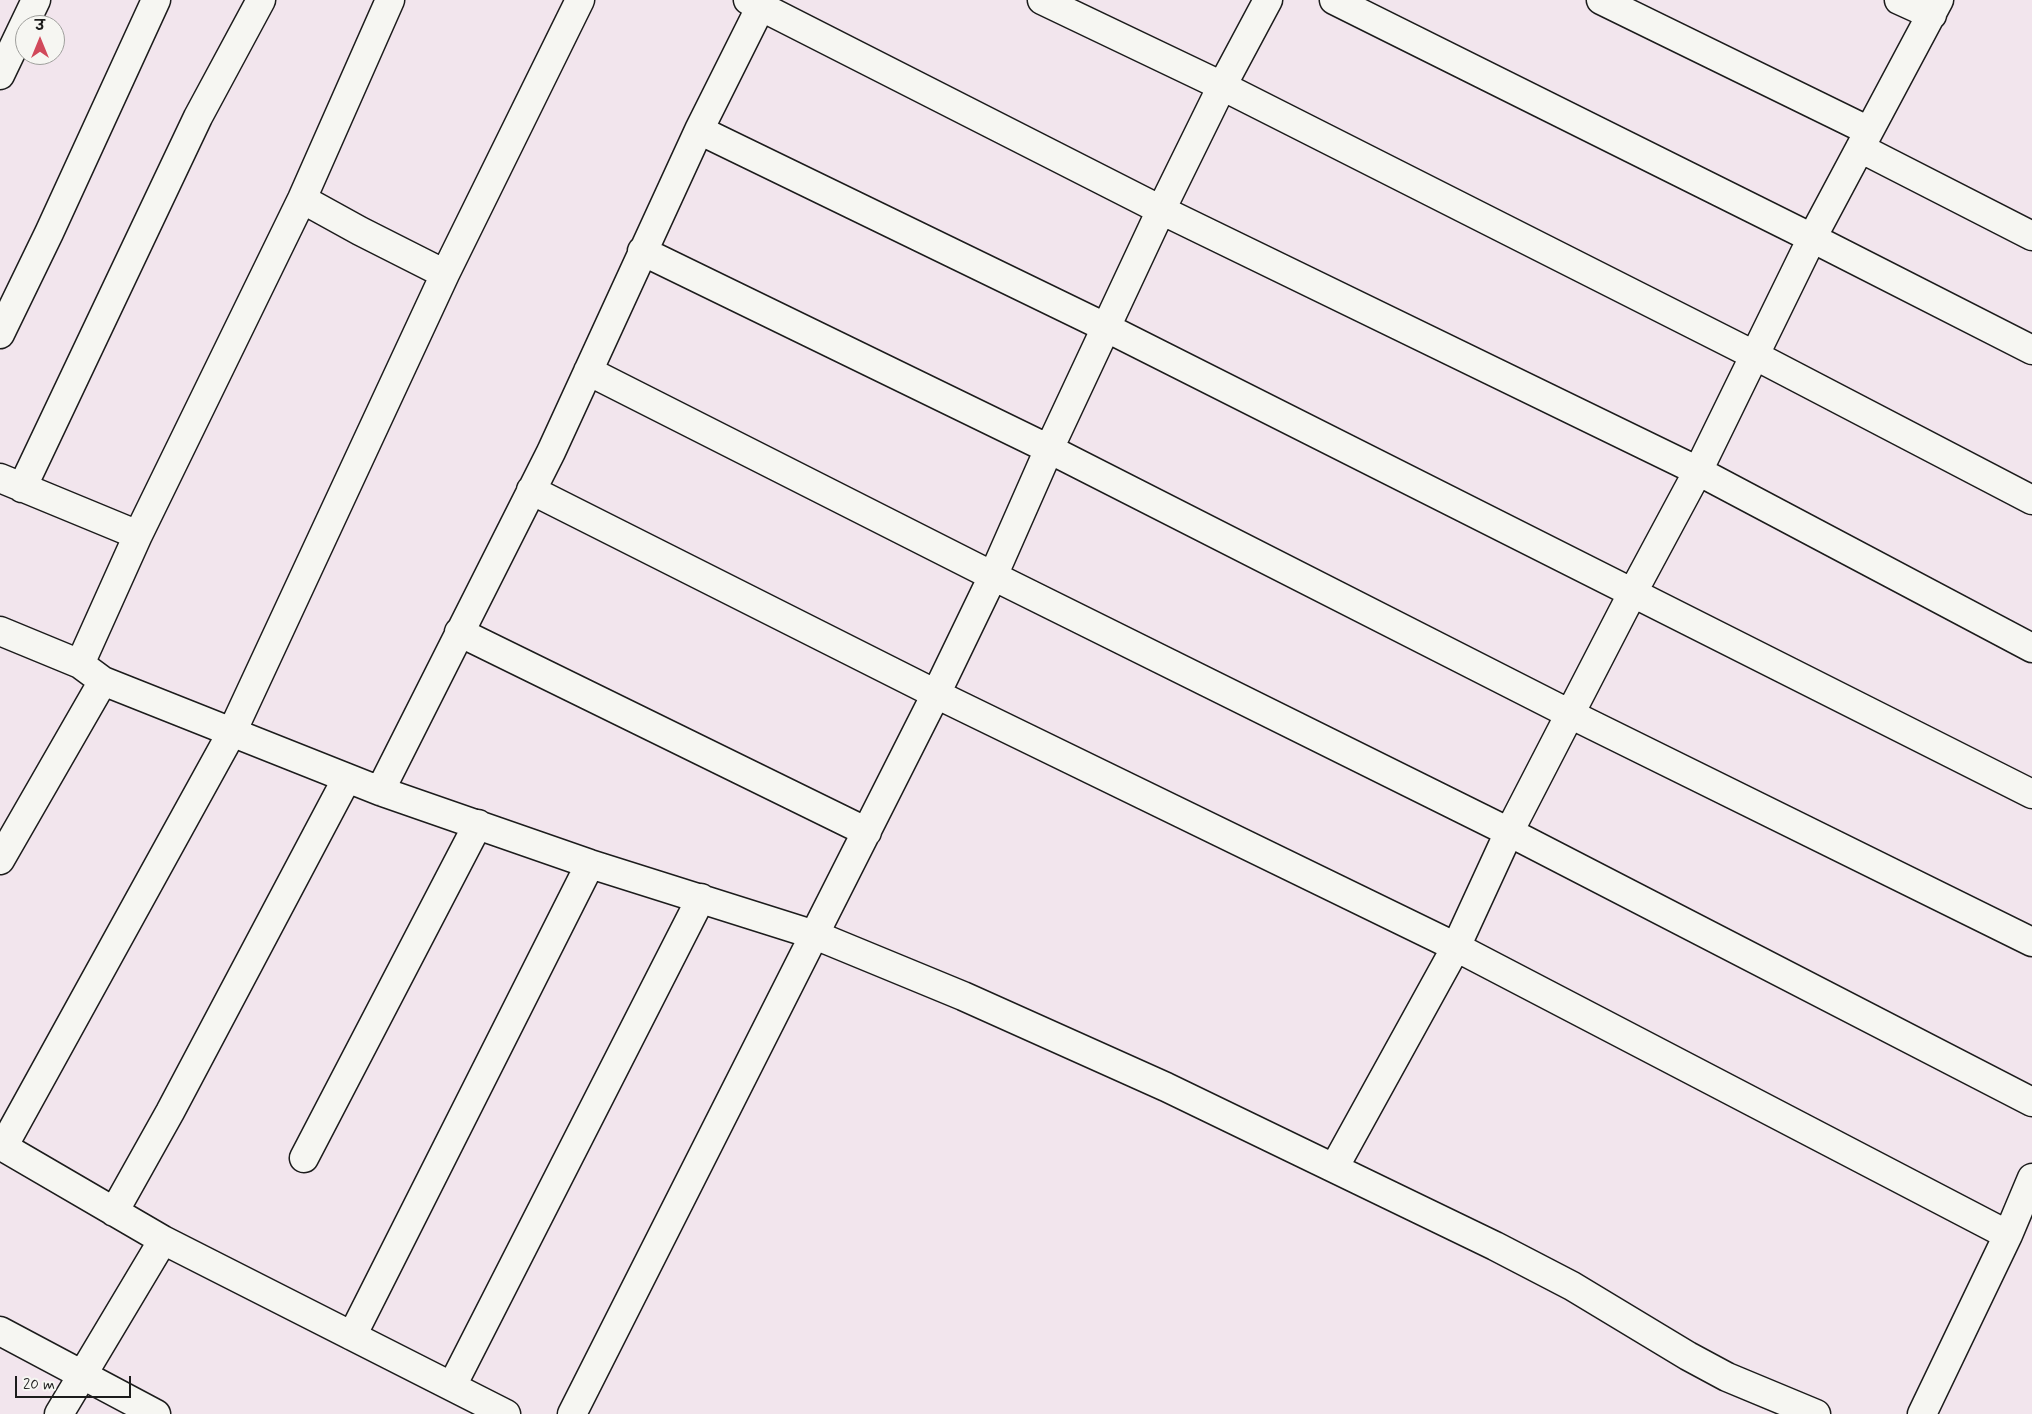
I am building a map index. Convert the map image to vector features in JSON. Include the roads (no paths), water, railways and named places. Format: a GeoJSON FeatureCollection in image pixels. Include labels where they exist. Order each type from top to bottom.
{"type":"FeatureCollection","features":[{"type":"Feature","properties":{"kind":"street"},"geometry":{"type":"LineString","coordinates":[[0,75],[36,0]]}},
{"type":"Feature","properties":{"kind":"street"},"geometry":{"type":"LineString","coordinates":[[0,334],[49,233],[156,0]]}},
{"type":"Feature","properties":{"kind":"street"},"geometry":{"type":"LineString","coordinates":[[138,535],[11,483],[198,117],[261,0]]}},
{"type":"Feature","properties":{"kind":"street"},"geometry":{"type":"LineString","coordinates":[[80,664],[138,535],[302,199],[390,0]]}},
{"type":"Feature","properties":{"kind":"street"},"geometry":{"type":"LineString","coordinates":[[506,1414],[163,1240],[2,1146],[232,732],[445,274],[580,0]]}},
{"type":"Feature","properties":{"kind":"street"},"geometry":{"type":"LineString","coordinates":[[1042,0],[1222,86],[1754,355],[2032,500]]}},
{"type":"Feature","properties":{"kind":"street"},"geometry":{"type":"LineString","coordinates":[[572,1414],[936,694],[993,576],[1049,448],[1161,210],[1222,86],[1268,0]]}},
{"type":"Feature","properties":{"kind":"street"},"geometry":{"type":"LineString","coordinates":[[1334,0],[1812,238],[2032,350]]}},
{"type":"Feature","properties":{"kind":"street"},"geometry":{"type":"LineString","coordinates":[[1601,0],[1864,139],[2032,236]]}},
{"type":"Feature","properties":{"kind":"street"},"geometry":{"type":"LineString","coordinates":[[1334,1168],[1456,947],[1509,832],[1698,471],[1812,238],[1936,7],[1899,0]]}},
{"type":"Feature","properties":{"kind":"street"},"geometry":{"type":"LineString","coordinates":[[380,791],[531,490],[588,371],[757,2],[1161,210],[1698,471],[2032,648]]}},
{"type":"Feature","properties":{"kind":"street"},"geometry":{"type":"LineString","coordinates":[[698,130],[1107,328],[1633,592],[1895,727],[2032,794]]}},
{"type":"Feature","properties":{"kind":"street"},"geometry":{"type":"LineString","coordinates":[[302,199],[445,274]]}},
{"type":"Feature","properties":{"kind":"street"},"geometry":{"type":"LineString","coordinates":[[642,250],[1049,448],[1570,714],[2032,942]]}},
{"type":"Feature","properties":{"kind":"street"},"geometry":{"type":"LineString","coordinates":[[588,371],[993,576],[1509,832],[2032,1102]]}},
{"type":"Feature","properties":{"kind":"street"},"geometry":{"type":"LineString","coordinates":[[531,490],[936,694],[1456,947],[2008,1235]]}},
{"type":"Feature","properties":{"kind":"street"},"geometry":{"type":"LineString","coordinates":[[0,632],[80,664],[103,681],[380,791],[590,864],[815,935],[963,996],[1166,1087],[1496,1246],[1572,1286],[1688,1356],[1727,1377],[1816,1414]]}},
{"type":"Feature","properties":{"kind":"street"},"geometry":{"type":"LineString","coordinates":[[459,632],[867,832]]}},
{"type":"Feature","properties":{"kind":"street"},"geometry":{"type":"LineString","coordinates":[[0,860],[103,681]]}},
{"type":"Feature","properties":{"kind":"street"},"geometry":{"type":"LineString","coordinates":[[114,1212],[170,1112],[347,778]]}},
{"type":"Feature","properties":{"kind":"street"},"geometry":{"type":"LineString","coordinates":[[304,1158],[478,824]]}},
{"type":"Feature","properties":{"kind":"street"},"geometry":{"type":"LineString","coordinates":[[352,1336],[590,864]]}},
{"type":"Feature","properties":{"kind":"street"},"geometry":{"type":"LineString","coordinates":[[452,1386],[701,898]]}},
{"type":"Feature","properties":{"kind":"street"},"geometry":{"type":"LineString","coordinates":[[1922,1414],[2008,1235],[2032,1178]]}},
{"type":"Feature","properties":{"kind":"street"},"geometry":{"type":"LineString","coordinates":[[59,1414],[163,1240]]}},
{"type":"Feature","properties":{"kind":"street"},"geometry":{"type":"LineString","coordinates":[[0,1330],[156,1414]]}}]}
